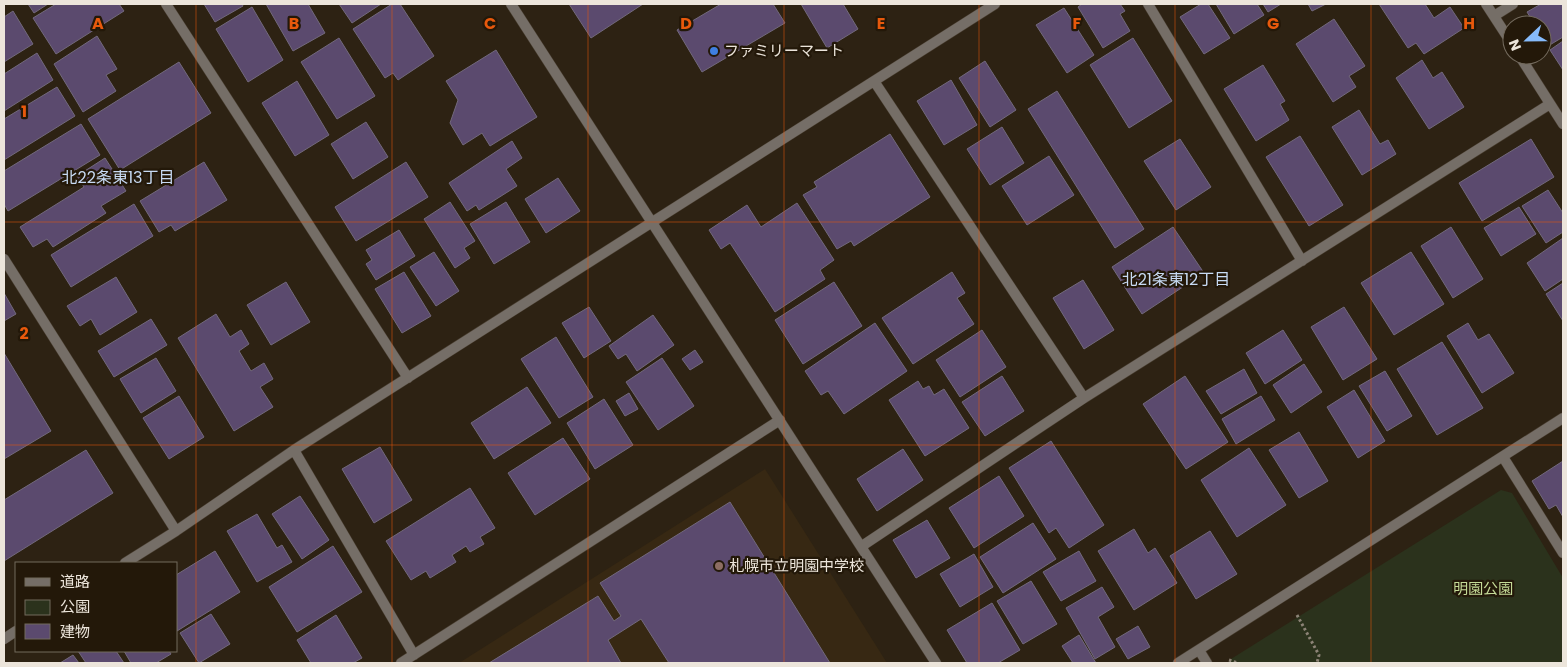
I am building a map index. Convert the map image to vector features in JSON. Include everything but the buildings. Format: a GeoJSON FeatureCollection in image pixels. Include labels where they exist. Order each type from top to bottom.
{"type":"FeatureCollection","features":[{"type":"Feature","properties":{"kind":"street"},"geometry":{"type":"LineString","coordinates":[[166,4],[408,378]]}},
{"type":"Feature","properties":{"kind":"street"},"geometry":{"type":"LineString","coordinates":[[511,4],[936,663]]}},
{"type":"Feature","properties":{"kind":"street"},"geometry":{"type":"LineString","coordinates":[[127,562],[176,532],[294,450],[994,4]]}},
{"type":"Feature","properties":{"kind":"street"},"geometry":{"type":"LineString","coordinates":[[1148,4],[1302,261]]}},
{"type":"Feature","properties":{"kind":"street"},"geometry":{"type":"LineString","coordinates":[[1486,4],[1502,28]]}},
{"type":"Feature","properties":{"kind":"street"},"geometry":{"type":"LineString","coordinates":[[1494,16],[1513,4]]}},
{"type":"Feature","properties":{"kind":"street"},"geometry":{"type":"LineString","coordinates":[[1525,65],[1563,124]]}},
{"type":"Feature","properties":{"kind":"street"},"geometry":{"type":"LineString","coordinates":[[874,81],[1084,398]]}},
{"type":"Feature","properties":{"kind":"street"},"geometry":{"type":"LineString","coordinates":[[862,546],[1084,398],[1550,104]]}},
{"type":"Feature","properties":{"kind":"street"},"geometry":{"type":"LineString","coordinates":[[4,259],[176,532]]}},
{"type":"Feature","properties":{"kind":"street"},"geometry":{"type":"LineString","coordinates":[[1178,663],[1563,418]]}},
{"type":"Feature","properties":{"kind":"street"},"geometry":{"type":"LineString","coordinates":[[401,663],[780,420]]}},
{"type":"Feature","properties":{"kind":"street"},"geometry":{"type":"LineString","coordinates":[[294,450],[414,655]]}},
{"type":"Feature","properties":{"kind":"street"},"geometry":{"type":"LineString","coordinates":[[1503,457],[1563,553]]}},
{"type":"Feature","properties":{"kind":"street"},"geometry":{"type":"LineString","coordinates":[[4,638],[15,632]]}},
{"type":"Feature","properties":{"kind":"street"},"geometry":{"type":"LineString","coordinates":[[1199,650],[1207,663]]}},
{"type":"Feature","properties":{"kind":"path"},"geometry":{"type":"LineString","coordinates":[[1297,615],[1319,655],[1317,663]]}},
{"type":"Feature","properties":{"kind":"path"},"geometry":{"type":"LineString","coordinates":[[1226,659],[1238,663]]}},
{"type":"Feature","properties":{"kind":"shaded area","name":"札幌市立明園中学校"},"geometry":{"type":"Polygon","coordinates":[[[765,469],[887,663],[459,663],[765,469]]]}},
{"type":"Feature","properties":{"kind":"green space","name":"明園公園"},"geometry":{"type":"Polygon","coordinates":[[[1501,490],[1512,493],[1563,578],[1563,663],[1231,663],[1231,659],[1501,490]]]}},
{"type":"Feature","properties":{"kind":"place","name":"ファミリーマート"},"geometry":{"type":"Point","coordinates":[714,51]}},
{"type":"Feature","properties":{"kind":"place","name":"札幌市立明園中学校"},"geometry":{"type":"Point","coordinates":[719,566]}},
{"type":"Feature","properties":{"kind":"district","name":"北22条東13丁目"},"geometry":{"type":"Point","coordinates":[118,177]}},
{"type":"Feature","properties":{"kind":"district","name":"北21条東12丁目"},"geometry":{"type":"Point","coordinates":[1176,279]}}]}
